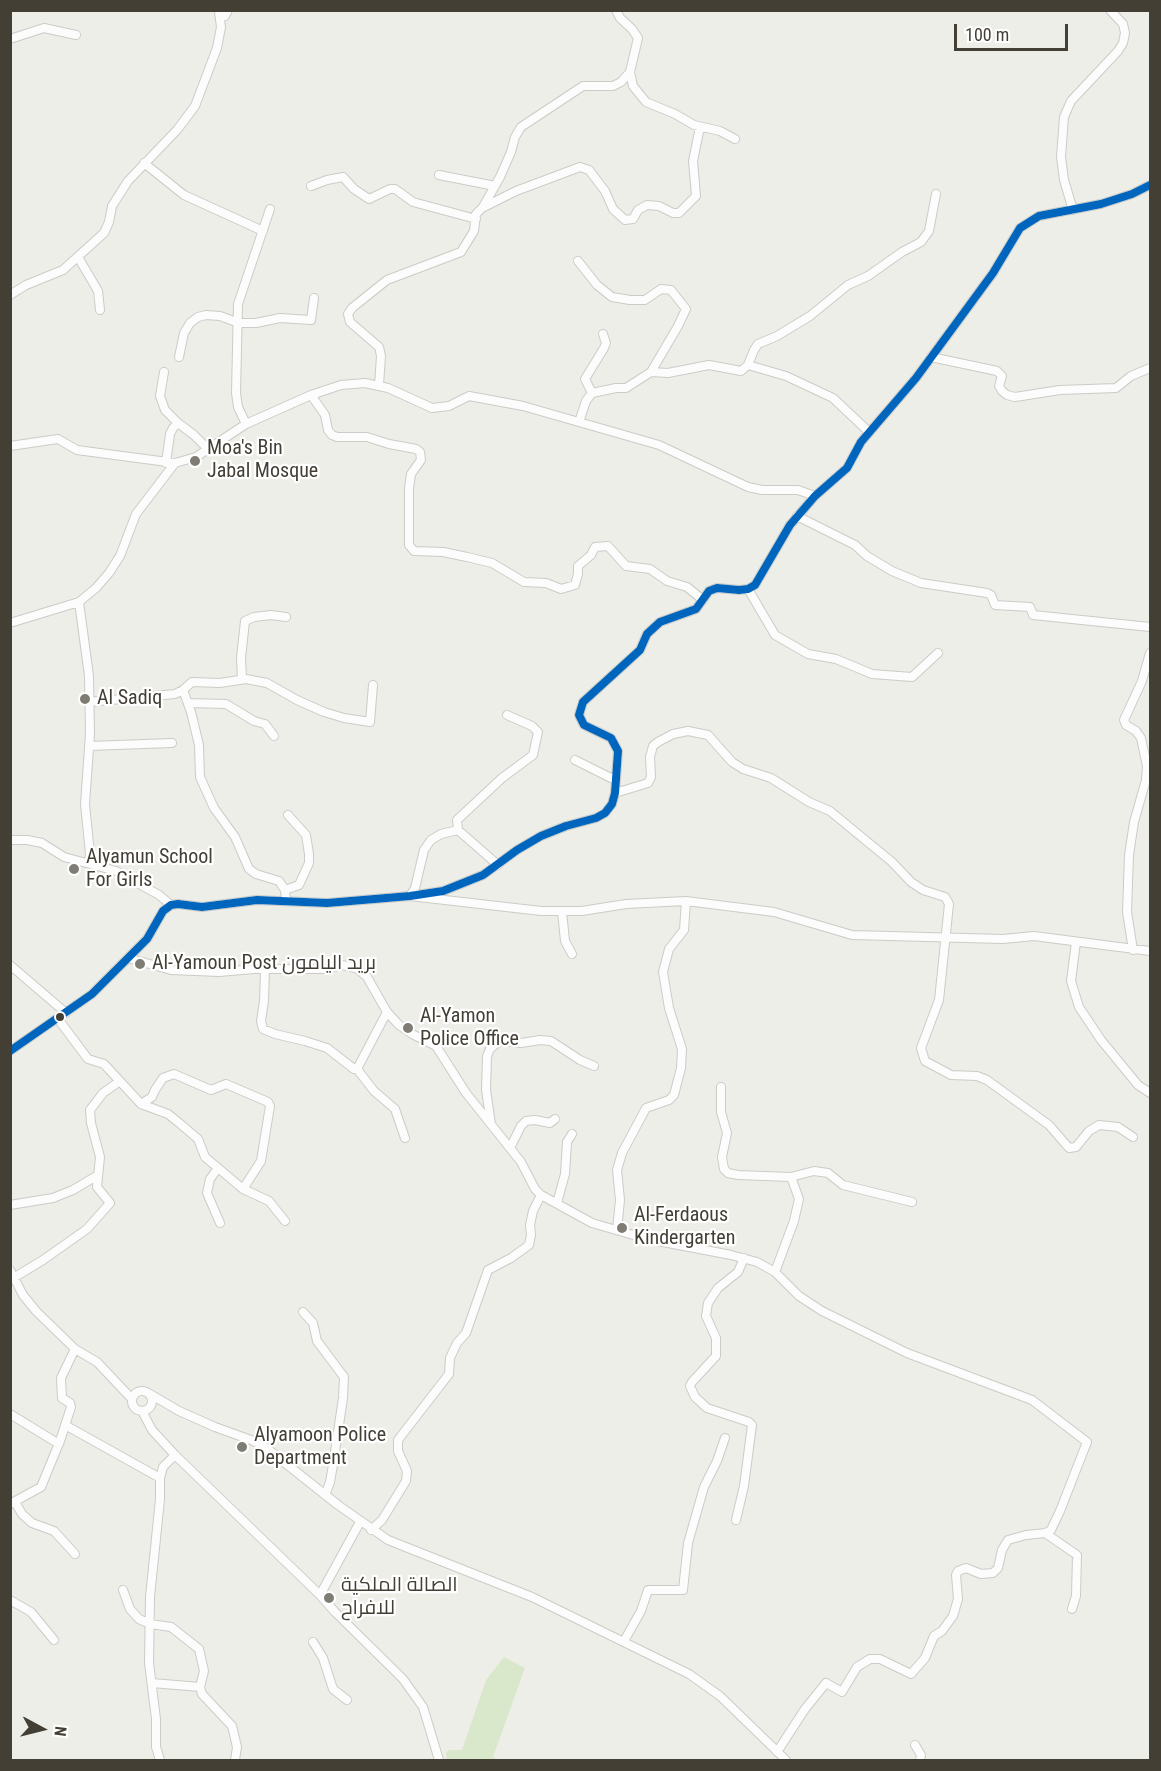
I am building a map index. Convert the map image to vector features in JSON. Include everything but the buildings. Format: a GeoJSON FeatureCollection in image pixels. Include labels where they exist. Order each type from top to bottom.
{"type":"FeatureCollection","features":[{"type":"Feature","properties":{"kind":"street"},"geometry":{"type":"LineString","coordinates":[[616,10],[638,39],[630,72],[633,86],[645,102],[700,127],[720,131],[735,139]]}},
{"type":"Feature","properties":{"kind":"street"},"geometry":{"type":"LineString","coordinates":[[221,11],[223,22]]}},
{"type":"Feature","properties":{"kind":"street"},"geometry":{"type":"LineString","coordinates":[[10,295],[26,285],[63,270],[104,233],[114,200],[144,163],[177,130],[195,106],[217,48],[221,11]]}},
{"type":"Feature","properties":{"kind":"street"},"geometry":{"type":"LineString","coordinates":[[1073,210],[1064,180],[1061,157],[1064,117],[1071,101],[1123,43],[1124,29],[1113,11]]}},
{"type":"Feature","properties":{"kind":"street"},"geometry":{"type":"LineString","coordinates":[[10,39],[44,28],[76,35]]}},
{"type":"Feature","properties":{"kind":"street"},"geometry":{"type":"LineString","coordinates":[[379,385],[380,347],[350,322],[347,318],[349,311],[387,280],[460,252],[474,231],[476,214],[495,186],[521,127],[583,86],[613,86],[621,82],[630,72]]}},
{"type":"Feature","properties":{"kind":"street"},"geometry":{"type":"LineString","coordinates":[[482,208],[556,175],[584,166],[605,191],[613,209],[625,220],[633,219],[638,210],[647,205],[659,206],[673,213],[679,213],[696,196],[693,161],[700,127]]}},
{"type":"Feature","properties":{"kind":"street"},"geometry":{"type":"LineString","coordinates":[[144,163],[184,195],[263,231]]}},
{"type":"Feature","properties":{"kind":"street"},"geometry":{"type":"LineString","coordinates":[[438,175],[495,186]]}},
{"type":"Feature","properties":{"kind":"street"},"geometry":{"type":"LineString","coordinates":[[311,186],[343,177],[354,189],[369,199],[395,189],[413,202],[476,219]]}},
{"type":"Feature","properties":{"kind":"street"},"geometry":{"type":"LineString","coordinates":[[10,1051],[92,994],[147,939],[163,911],[171,905],[202,907],[257,900],[327,903],[443,891],[477,878],[525,845],[549,832],[602,815],[612,804],[615,793],[617,747],[607,735],[584,725],[579,715],[580,707],[640,650],[647,634],[656,625],[668,617],[696,609],[710,591],[717,588],[748,589],[760,579],[779,541],[797,516],[815,496],[847,468],[857,448],[916,378],[993,273],[1020,228],[1040,216],[1073,210],[1132,194],[1150,185]]}},
{"type":"Feature","properties":{"kind":"street"},"geometry":{"type":"LineString","coordinates":[[651,372],[668,373],[709,365],[741,371],[748,365],[758,344],[777,336],[810,316],[848,285],[868,276],[902,252],[921,242],[929,231],[936,194]]}},
{"type":"Feature","properties":{"kind":"street"},"geometry":{"type":"LineString","coordinates":[[246,424],[238,407],[236,393],[240,298],[270,209]]}},
{"type":"Feature","properties":{"kind":"street"},"geometry":{"type":"LineString","coordinates":[[78,257],[98,291],[100,310]]}},
{"type":"Feature","properties":{"kind":"street"},"geometry":{"type":"LineString","coordinates":[[578,261],[597,285],[612,297],[645,300],[661,289],[671,290],[686,309],[651,372],[627,388],[592,393],[586,401],[579,422]]}},
{"type":"Feature","properties":{"kind":"street"},"geometry":{"type":"LineString","coordinates":[[179,357],[184,333],[190,323],[198,317],[220,316],[239,323],[256,323],[280,318],[311,320],[314,298]]}},
{"type":"Feature","properties":{"kind":"street"},"geometry":{"type":"LineString","coordinates":[[592,393],[585,379],[604,348],[606,343],[603,334]]}},
{"type":"Feature","properties":{"kind":"street"},"geometry":{"type":"LineString","coordinates":[[931,357],[997,371],[1002,376],[999,384],[1002,391],[1015,397],[1063,389],[1116,388],[1131,376],[1150,368]]}},
{"type":"Feature","properties":{"kind":"street"},"geometry":{"type":"LineString","coordinates":[[748,365],[786,376],[833,398],[869,432]]}},
{"type":"Feature","properties":{"kind":"street"},"geometry":{"type":"LineString","coordinates":[[164,372],[160,396],[165,410],[208,449]]}},
{"type":"Feature","properties":{"kind":"street"},"geometry":{"type":"LineString","coordinates":[[10,446],[58,439],[77,450],[170,463],[190,460],[246,424],[311,395],[349,383],[379,385],[432,408],[448,406],[464,397],[473,396],[579,422],[658,445],[748,487],[762,490],[798,490],[815,496]]}},
{"type":"Feature","properties":{"kind":"street"},"geometry":{"type":"LineString","coordinates":[[311,395],[325,416],[328,430],[332,435],[367,437],[420,452],[421,460],[411,474],[409,488],[409,545],[414,551],[443,552],[492,563],[524,582],[546,583],[561,589],[574,585],[578,567],[591,555],[595,547],[608,546],[626,566],[650,569],[667,581],[687,587],[703,600]]}},
{"type":"Feature","properties":{"kind":"street"},"geometry":{"type":"LineString","coordinates":[[10,622],[79,602],[110,573],[120,556],[136,514],[170,463],[170,434],[172,428],[178,423]]}},
{"type":"Feature","properties":{"kind":"street"},"geometry":{"type":"LineString","coordinates":[[797,516],[855,545],[867,556],[891,571],[921,583],[987,593],[991,595],[995,605],[1029,607],[1033,615],[1150,627]]}},
{"type":"Feature","properties":{"kind":"street"},"geometry":{"type":"LineString","coordinates":[[748,589],[775,635],[808,654],[836,659],[872,674],[912,677],[938,653]]}},
{"type":"Feature","properties":{"kind":"street"},"geometry":{"type":"LineString","coordinates":[[79,602],[89,675],[89,746],[85,804],[90,854],[88,863]]}},
{"type":"Feature","properties":{"kind":"street"},"geometry":{"type":"LineString","coordinates":[[242,679],[241,658],[245,621],[254,617],[271,615],[286,617]]}},
{"type":"Feature","properties":{"kind":"street"},"geometry":{"type":"LineString","coordinates":[[1133,950],[1127,912],[1129,855],[1147,766],[1141,738],[1136,731],[1127,726],[1124,720],[1138,690],[1150,653]]}},
{"type":"Feature","properties":{"kind":"street"},"geometry":{"type":"LineString","coordinates":[[89,702],[175,694],[192,682],[220,683],[242,679],[267,683],[324,712],[370,722],[373,685]]}},
{"type":"Feature","properties":{"kind":"street"},"geometry":{"type":"LineString","coordinates":[[183,690],[199,746],[201,777],[214,808],[235,837],[249,869],[256,874],[279,881],[285,890],[286,901]]}},
{"type":"Feature","properties":{"kind":"street"},"geometry":{"type":"LineString","coordinates":[[188,703],[226,704],[254,721],[265,724],[274,736]]}},
{"type":"Feature","properties":{"kind":"street"},"geometry":{"type":"LineString","coordinates":[[498,865],[458,830],[457,820],[502,778],[533,755],[538,732],[532,726],[507,715]]}},
{"type":"Feature","properties":{"kind":"street"},"geometry":{"type":"LineString","coordinates":[[615,793],[648,783],[651,777],[651,751],[658,741],[679,732],[688,731],[708,735],[737,766],[771,778],[809,802],[830,811],[892,862],[911,882],[923,890],[945,897],[949,904],[939,1000],[921,1048],[925,1061],[951,1075],[977,1076],[987,1080],[1049,1125],[1069,1148],[1076,1147],[1089,1131],[1099,1125],[1118,1126],[1133,1137]]}},
{"type":"Feature","properties":{"kind":"street"},"geometry":{"type":"LineString","coordinates":[[89,746],[172,743]]}},
{"type":"Feature","properties":{"kind":"street"},"geometry":{"type":"LineString","coordinates":[[575,760],[615,780]]}},
{"type":"Feature","properties":{"kind":"street"},"geometry":{"type":"LineString","coordinates":[[285,890],[299,885],[309,863],[306,835],[288,815]]}},
{"type":"Feature","properties":{"kind":"street"},"geometry":{"type":"LineString","coordinates":[[410,896],[415,888],[424,850],[431,840],[441,834],[458,830]]}},
{"type":"Feature","properties":{"kind":"street"},"geometry":{"type":"LineString","coordinates":[[10,840],[42,843],[64,857],[121,873],[159,895],[171,905]]}},
{"type":"Feature","properties":{"kind":"street"},"geometry":{"type":"LineString","coordinates":[[410,896],[520,909],[562,911],[582,911],[626,904],[686,901],[774,912],[852,935],[1003,939],[1034,936],[1150,951]]}},
{"type":"Feature","properties":{"kind":"street"},"geometry":{"type":"LineString","coordinates":[[618,1230],[620,1200],[617,1170],[622,1153],[646,1108],[669,1100],[674,1095],[681,1068],[682,1049],[669,1008],[663,972],[669,949],[684,930],[686,901]]}},
{"type":"Feature","properties":{"kind":"street"},"geometry":{"type":"LineString","coordinates":[[562,911],[565,941],[572,954]]}},
{"type":"Feature","properties":{"kind":"street"},"geometry":{"type":"LineString","coordinates":[[1076,942],[1071,981],[1079,1007],[1101,1040],[1138,1085],[1150,1093]]}},
{"type":"Feature","properties":{"kind":"street"},"geometry":{"type":"LineString","coordinates":[[128,958],[171,970],[219,972],[352,967],[360,971],[367,977],[387,1012],[405,1030],[436,1046],[466,1093],[521,1162],[535,1189],[541,1195],[586,1220],[647,1239],[744,1258],[775,1272],[799,1296],[814,1306],[907,1353],[1032,1400],[1087,1442],[1051,1530],[1008,1540],[1002,1550],[999,1566],[993,1573],[984,1575],[966,1568],[959,1570],[956,1575],[958,1599],[953,1616],[942,1630],[934,1635],[925,1658],[911,1674],[880,1659],[870,1659],[857,1667],[842,1692],[826,1683],[777,1752]]}},
{"type":"Feature","properties":{"kind":"street"},"geometry":{"type":"LineString","coordinates":[[10,965],[66,1013]]}},
{"type":"Feature","properties":{"kind":"street"},"geometry":{"type":"LineString","coordinates":[[265,969],[261,1021],[263,1029],[327,1048],[357,1070],[374,1091],[395,1109],[405,1138]]}},
{"type":"Feature","properties":{"kind":"street"},"geometry":{"type":"LineString","coordinates":[[357,1070],[387,1012]]}},
{"type":"Feature","properties":{"kind":"street"},"geometry":{"type":"LineString","coordinates":[[58,1019],[88,1059],[104,1064],[141,1104],[168,1114],[178,1122],[198,1139],[205,1157],[243,1190],[269,1201],[285,1221]]}},
{"type":"Feature","properties":{"kind":"street"},"geometry":{"type":"LineString","coordinates":[[492,1125],[486,1090],[487,1056],[496,1043],[546,1040],[555,1042],[580,1060],[594,1066]]}},
{"type":"Feature","properties":{"kind":"street"},"geometry":{"type":"LineString","coordinates":[[141,1104],[152,1097],[163,1078],[174,1074],[211,1090],[226,1084],[268,1102],[270,1106],[261,1161],[243,1190]]}},
{"type":"Feature","properties":{"kind":"street"},"geometry":{"type":"LineString","coordinates":[[120,1081],[103,1093],[90,1110],[91,1124],[100,1156],[97,1187],[110,1203],[87,1229],[44,1260],[12,1276],[33,1308],[75,1348],[97,1362],[132,1400],[133,1406],[142,1412],[152,1430],[175,1455],[403,1679],[423,1707],[439,1761]]}},
{"type":"Feature","properties":{"kind":"street"},"geometry":{"type":"LineString","coordinates":[[721,1087],[721,1112],[727,1132],[722,1158],[725,1170],[738,1175],[791,1177],[814,1171],[828,1173],[843,1185],[912,1202]]}},
{"type":"Feature","properties":{"kind":"street"},"geometry":{"type":"LineString","coordinates":[[510,1148],[520,1126],[526,1121],[550,1124],[555,1119]]}},
{"type":"Feature","properties":{"kind":"street"},"geometry":{"type":"LineString","coordinates":[[557,1203],[565,1174],[567,1142],[572,1134]]}},
{"type":"Feature","properties":{"kind":"street"},"geometry":{"type":"LineString","coordinates":[[218,1168],[210,1179],[207,1193],[220,1222]]}},
{"type":"Feature","properties":{"kind":"street"},"geometry":{"type":"LineString","coordinates":[[10,1205],[53,1198],[83,1185],[98,1174]]}},
{"type":"Feature","properties":{"kind":"street"},"geometry":{"type":"LineString","coordinates":[[775,1272],[798,1206],[799,1199],[791,1177]]}},
{"type":"Feature","properties":{"kind":"street"},"geometry":{"type":"LineString","coordinates":[[371,1530],[382,1520],[406,1481],[407,1471],[398,1451],[398,1440],[449,1374],[450,1358],[457,1342],[466,1333],[488,1270],[499,1266],[529,1245],[533,1211],[541,1195]]}},
{"type":"Feature","properties":{"kind":"street"},"geometry":{"type":"LineString","coordinates":[[736,1520],[744,1486],[752,1425],[707,1408],[695,1397],[690,1386],[716,1356],[716,1338],[706,1316],[708,1303],[718,1288],[738,1272],[744,1258]]}},
{"type":"Feature","properties":{"kind":"street"},"geometry":{"type":"LineString","coordinates":[[303,1312],[313,1323],[317,1341],[344,1377],[344,1398],[330,1482],[325,1495]]}},
{"type":"Feature","properties":{"kind":"street"},"geometry":{"type":"LineString","coordinates":[[75,1348],[61,1378],[62,1398],[70,1403],[71,1407],[59,1444],[41,1487],[13,1503],[32,1523],[54,1532],[75,1554]]}},
{"type":"Feature","properties":{"kind":"street"},"geometry":{"type":"LineString","coordinates":[[132,1400],[138,1391],[145,1391],[179,1411],[262,1445],[360,1522],[400,1546],[495,1581],[684,1671],[705,1684],[786,1761]]}},
{"type":"Feature","properties":{"kind":"street"},"geometry":{"type":"LineString","coordinates":[[142,1412],[151,1407],[153,1401],[150,1394]]}},
{"type":"Feature","properties":{"kind":"street"},"geometry":{"type":"LineString","coordinates":[[10,1414],[59,1444]]}},
{"type":"Feature","properties":{"kind":"street"},"geometry":{"type":"LineString","coordinates":[[64,1425],[159,1478]]}},
{"type":"Feature","properties":{"kind":"street"},"geometry":{"type":"LineString","coordinates":[[624,1641],[638,1618],[648,1590],[683,1590],[688,1543],[693,1524],[704,1487],[725,1438]]}},
{"type":"Feature","properties":{"kind":"street"},"geometry":{"type":"LineString","coordinates":[[160,1761],[156,1747],[156,1719],[150,1663],[150,1596],[160,1500],[159,1478],[163,1467],[175,1455]]}},
{"type":"Feature","properties":{"kind":"street"},"geometry":{"type":"LineString","coordinates":[[320,1595],[360,1522]]}},
{"type":"Feature","properties":{"kind":"street"},"geometry":{"type":"LineString","coordinates":[[1045,1533],[1077,1555],[1076,1596],[1072,1609]]}},
{"type":"Feature","properties":{"kind":"street"},"geometry":{"type":"LineString","coordinates":[[123,1590],[130,1609],[139,1619],[150,1624],[171,1627],[199,1649],[204,1671],[200,1687],[202,1694],[232,1726],[237,1747],[235,1760]]}},
{"type":"Feature","properties":{"kind":"street"},"geometry":{"type":"LineString","coordinates":[[10,1600],[31,1612],[54,1640]]}},
{"type":"Feature","properties":{"kind":"street"},"geometry":{"type":"LineString","coordinates":[[313,1642],[323,1658],[333,1689],[347,1700]]}},
{"type":"Feature","properties":{"kind":"street"},"geometry":{"type":"LineString","coordinates":[[152,1683],[200,1687]]}},
{"type":"Feature","properties":{"kind":"street"},"geometry":{"type":"LineString","coordinates":[[915,1745],[921,1755],[920,1761]]}},
{"type":"Feature","properties":{"kind":"green space"},"geometry":{"type":"Polygon","coordinates":[[[504,1657],[525,1668],[493,1757],[498,1760],[447,1760],[446,1753],[449,1750],[462,1750],[486,1680],[504,1657]]]}},
{"type":"Feature","properties":{"kind":"transit line"},"geometry":{"type":"LineString","coordinates":[[10,1051],[92,994],[147,939],[163,911],[171,905],[202,907],[257,900],[327,903],[443,891],[483,875],[541,836],[605,813],[612,804],[615,793],[618,751],[611,738],[584,725],[579,715],[583,702],[640,650],[647,634],[660,622],[696,609],[709,591],[717,588],[748,589],[755,585],[790,525],[815,496],[847,468],[861,442],[916,378],[993,273],[1020,228],[1039,216],[1101,204],[1132,194],[1150,185]]}},
{"type":"Feature","properties":{"kind":"place","name":"Moa's Bin Jabal Mosque"},"geometry":{"type":"Point","coordinates":[195,461]}},
{"type":"Feature","properties":{"kind":"place","name":"Al Sadiq"},"geometry":{"type":"Point","coordinates":[85,699]}},
{"type":"Feature","properties":{"kind":"place","name":"Alyamun School For Girls"},"geometry":{"type":"Point","coordinates":[74,869]}},
{"type":"Feature","properties":{"kind":"place","name":"Al-Yamoun Post بريد اليامون"},"geometry":{"type":"Point","coordinates":[140,964]}},
{"type":"Feature","properties":{"kind":"place","name":"Al-Yamon Police Office"},"geometry":{"type":"Point","coordinates":[408,1028]}},
{"type":"Feature","properties":{"kind":"place","name":"Al-Ferdaous Kindergarten"},"geometry":{"type":"Point","coordinates":[622,1228]}},
{"type":"Feature","properties":{"kind":"place","name":"Alyamoon Police Department"},"geometry":{"type":"Point","coordinates":[242,1447]}},
{"type":"Feature","properties":{"kind":"place","name":"الصالة الملكية للافراح"},"geometry":{"type":"Point","coordinates":[329,1598]}}]}
